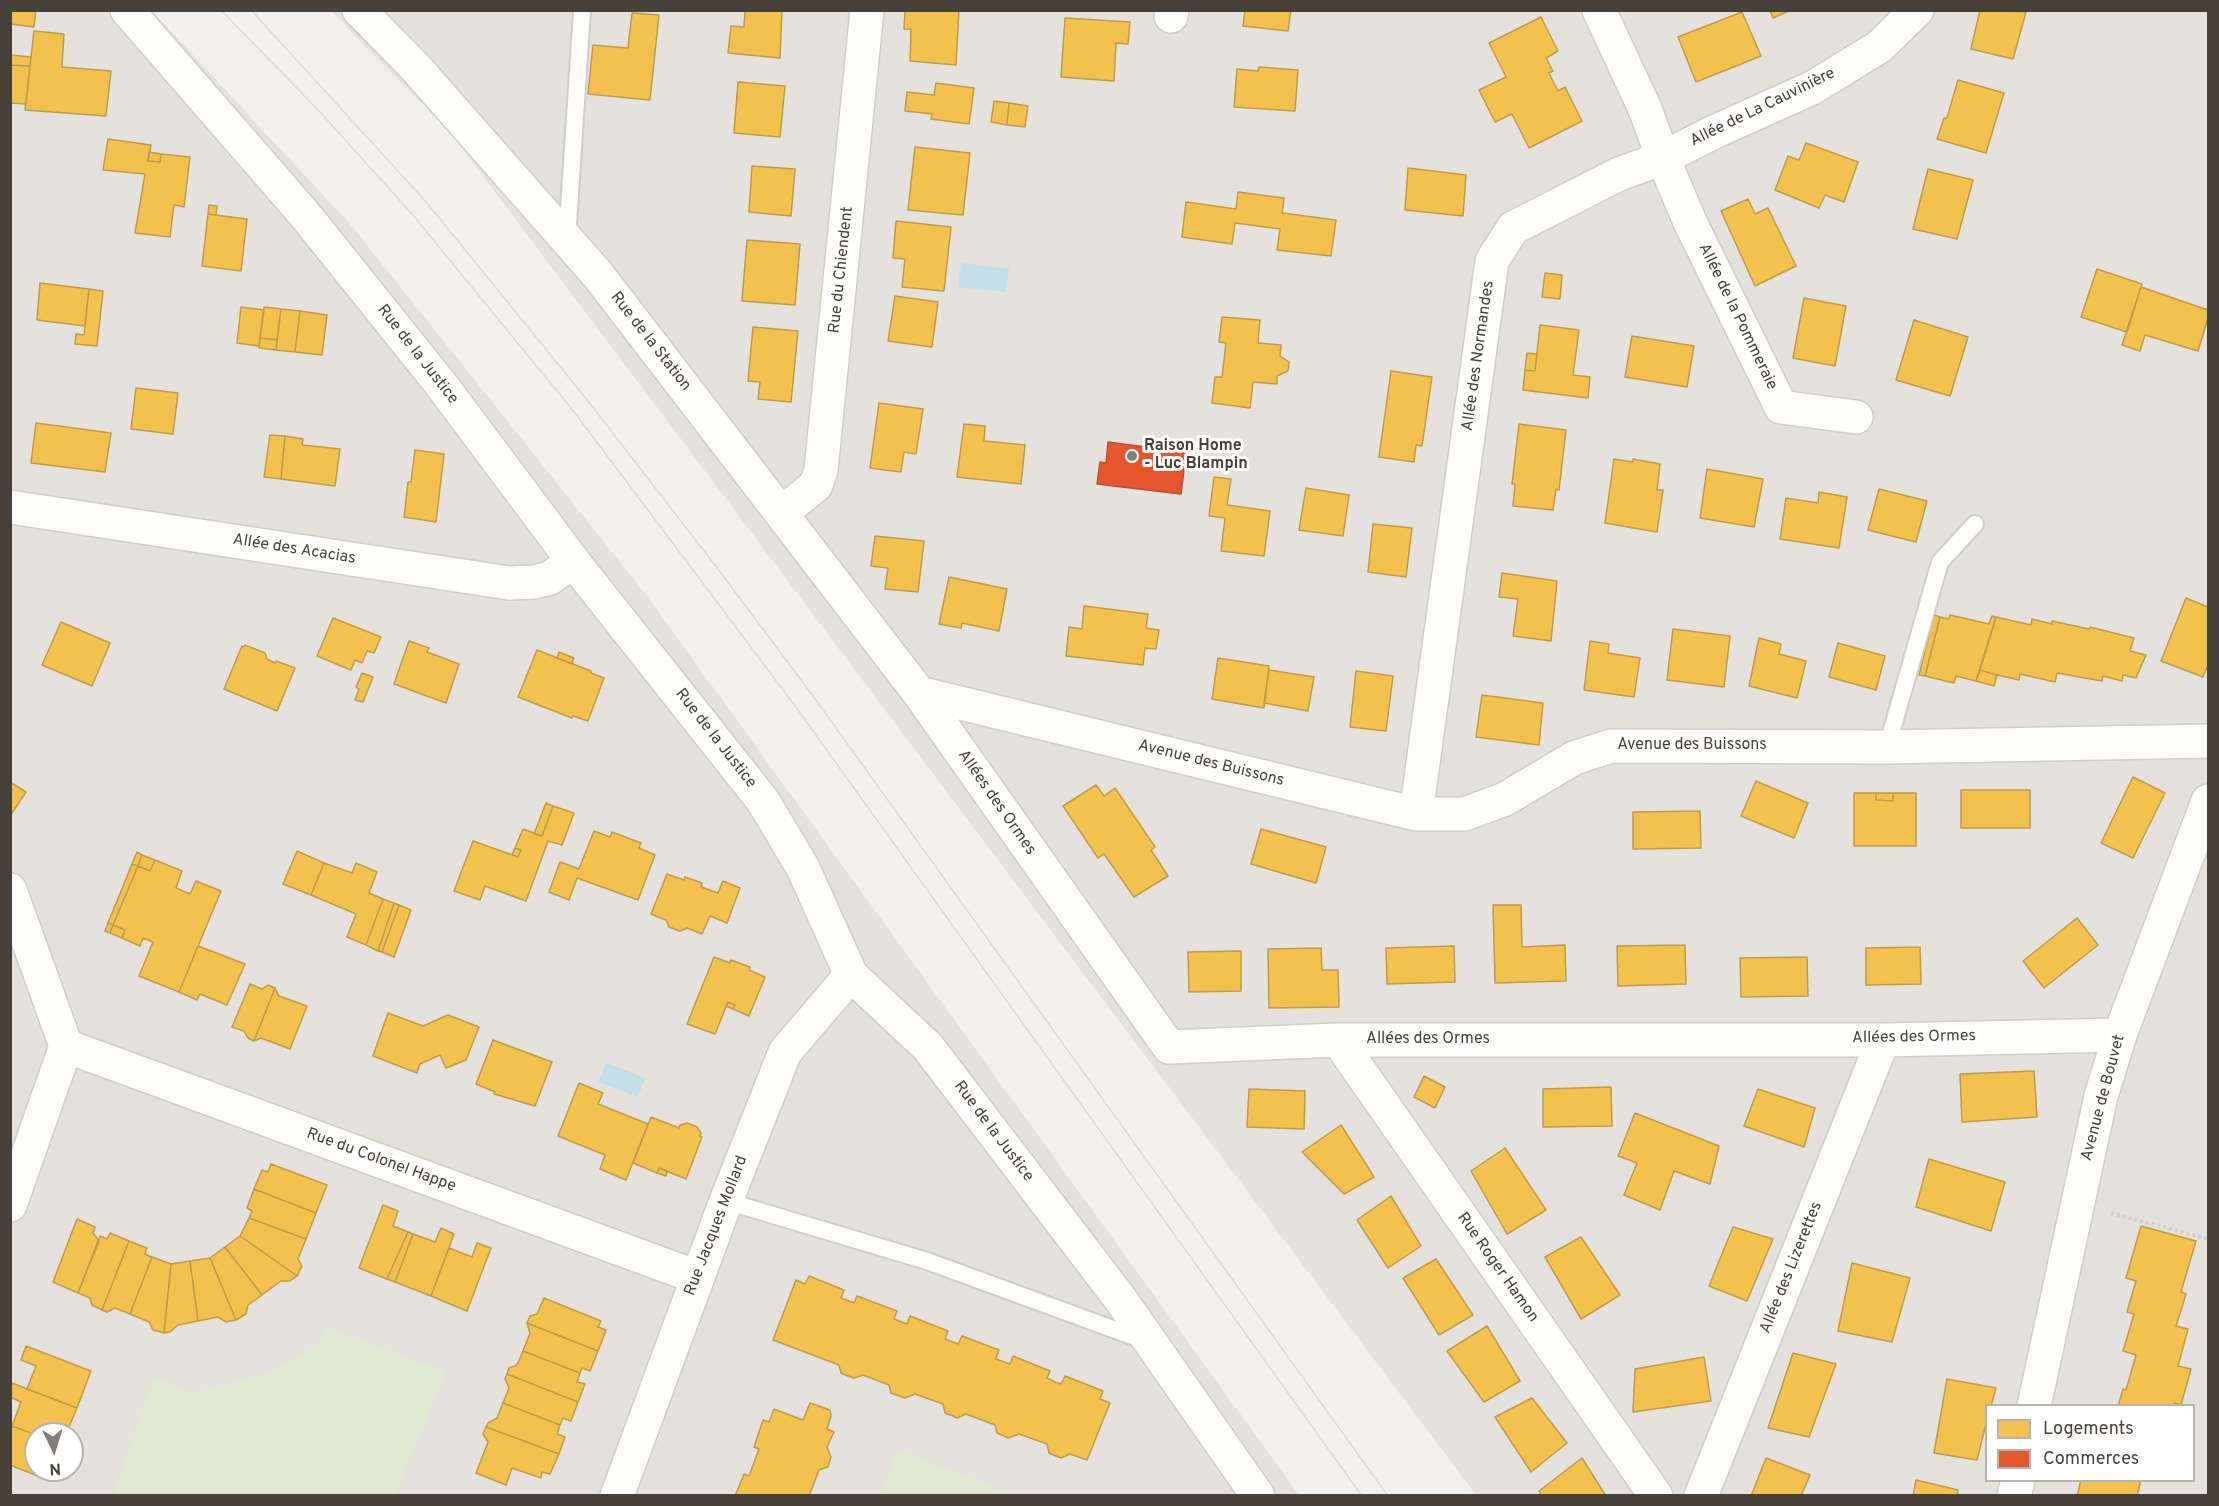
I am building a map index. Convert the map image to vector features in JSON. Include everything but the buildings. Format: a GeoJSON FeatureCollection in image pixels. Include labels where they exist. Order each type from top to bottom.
{"type":"FeatureCollection","features":[{"type":"Feature","properties":{"kind":"street","name":"Rue de la Justice"},"geometry":{"type":"LineString","coordinates":[[128,10],[306,216],[443,387],[573,561],[763,801],[803,868],[851,975],[928,1047],[1121,1300],[1258,1496]]}},
{"type":"Feature","properties":{"kind":"street","name":"Rue de la Station"},"geometry":{"type":"LineString","coordinates":[[358,10],[415,67],[598,275],[919,693]]}},
{"type":"Feature","properties":{"kind":"street","name":"Rue du Chiendent"},"geometry":{"type":"LineString","coordinates":[[782,513],[816,485],[821,470],[867,10]]}},
{"type":"Feature","properties":{"kind":"street"},"geometry":{"type":"LineString","coordinates":[[1599,10],[1645,109],[1663,158]]}},
{"type":"Feature","properties":{"kind":"street","name":"Allée de La Cauvinière"},"geometry":{"type":"LineString","coordinates":[[1663,158],[1714,132],[1812,88],[1879,46],[1917,10]]}},
{"type":"Feature","properties":{"kind":"street","name":"Allée de la Pommeraie"},"geometry":{"type":"LineString","coordinates":[[1663,158],[1690,222],[1781,407],[1856,417]]}},
{"type":"Feature","properties":{"kind":"street","name":"Allée des Normandes"},"geometry":{"type":"LineString","coordinates":[[1416,814],[1492,261],[1513,228],[1619,174],[1663,158]]}},
{"type":"Feature","properties":{"kind":"street","name":"Allée des Acacias"},"geometry":{"type":"LineString","coordinates":[[10,507],[509,583],[534,582],[550,578],[573,561]]}},
{"type":"Feature","properties":{"kind":"street","name":"Avenue des Buissons"},"geometry":{"type":"LineString","coordinates":[[919,693],[1416,814],[1466,814],[1505,799],[1574,758],[1611,746],[1887,747],[2208,741]]}},
{"type":"Feature","properties":{"kind":"street","name":"Allées des Ormes"},"geometry":{"type":"LineString","coordinates":[[919,693],[1169,1047],[1338,1040],[1883,1040],[2120,1035]]}},
{"type":"Feature","properties":{"kind":"street","name":"Avenue de Bouvet"},"geometry":{"type":"LineString","coordinates":[[2034,1404],[2101,1096],[2120,1035],[2208,801]]}},
{"type":"Feature","properties":{"kind":"street"},"geometry":{"type":"LineString","coordinates":[[10,891],[66,1046],[10,1205]]}},
{"type":"Feature","properties":{"kind":"street","name":"Rue Jacques Mollard"},"geometry":{"type":"LineString","coordinates":[[617,1496],[697,1277],[785,1052],[851,975]]}},
{"type":"Feature","properties":{"kind":"street","name":"Rue Roger Hamon"},"geometry":{"type":"LineString","coordinates":[[1338,1040],[1656,1496]]}},
{"type":"Feature","properties":{"kind":"street","name":"Allée des Lizerettes"},"geometry":{"type":"LineString","coordinates":[[1701,1496],[1883,1040]]}},
{"type":"Feature","properties":{"kind":"street","name":"Rue du Colonel Happe"},"geometry":{"type":"LineString","coordinates":[[66,1046],[697,1277]]}},
{"type":"Feature","properties":{"kind":"lane"},"geometry":{"type":"LineString","coordinates":[[567,240],[582,10]]}},
{"type":"Feature","properties":{"kind":"lane"},"geometry":{"type":"LineString","coordinates":[[1887,747],[1940,562],[1975,524]]}},
{"type":"Feature","properties":{"kind":"lane"},"geometry":{"type":"LineString","coordinates":[[726,1201],[927,1261],[1151,1342]]}},
{"type":"Feature","properties":{"kind":"path"},"geometry":{"type":"LineString","coordinates":[[2078,1204],[2208,1239]]}},
{"type":"Feature","properties":{"kind":"shaded area"},"geometry":{"type":"Polygon","coordinates":[[[10,11],[152,11],[350,224],[644,592],[1299,1495],[11,1495],[10,11]]]}},
{"type":"Feature","properties":{"kind":"shaded area"},"geometry":{"type":"Polygon","coordinates":[[[331,11],[2208,11],[2208,1495],[1476,1495],[449,131],[331,11]]]}},
{"type":"Feature","properties":{"kind":"green space"},"geometry":{"type":"Polygon","coordinates":[[[327,1327],[446,1372],[395,1495],[114,1495],[154,1378],[194,1393],[274,1371],[319,1343],[327,1327]]]}},
{"type":"Feature","properties":{"kind":"green space"},"geometry":{"type":"Polygon","coordinates":[[[897,1450],[995,1487],[993,1495],[879,1495],[897,1450]]]}},
{"type":"Feature","properties":{"kind":"water"},"geometry":{"type":"Polygon","coordinates":[[[961,263],[1009,269],[1006,292],[958,287],[961,263]]]}},
{"type":"Feature","properties":{"kind":"water"},"geometry":{"type":"Polygon","coordinates":[[[606,1063],[645,1078],[638,1097],[599,1082],[606,1063]]]}},
{"type":"Feature","properties":{"kind":"tram line"},"geometry":{"type":"LineString","coordinates":[[221,10],[321,113],[412,214],[575,413],[798,710],[1362,1496]]}},
{"type":"Feature","properties":{"kind":"tram line"},"geometry":{"type":"LineString","coordinates":[[251,10],[427,203],[588,401],[718,569],[813,696],[1388,1496]]}},
{"type":"Feature","properties":{"kind":"place","name":"Raison Home - Luc Blampin"},"geometry":{"type":"Point","coordinates":[1132,456]}}]}
